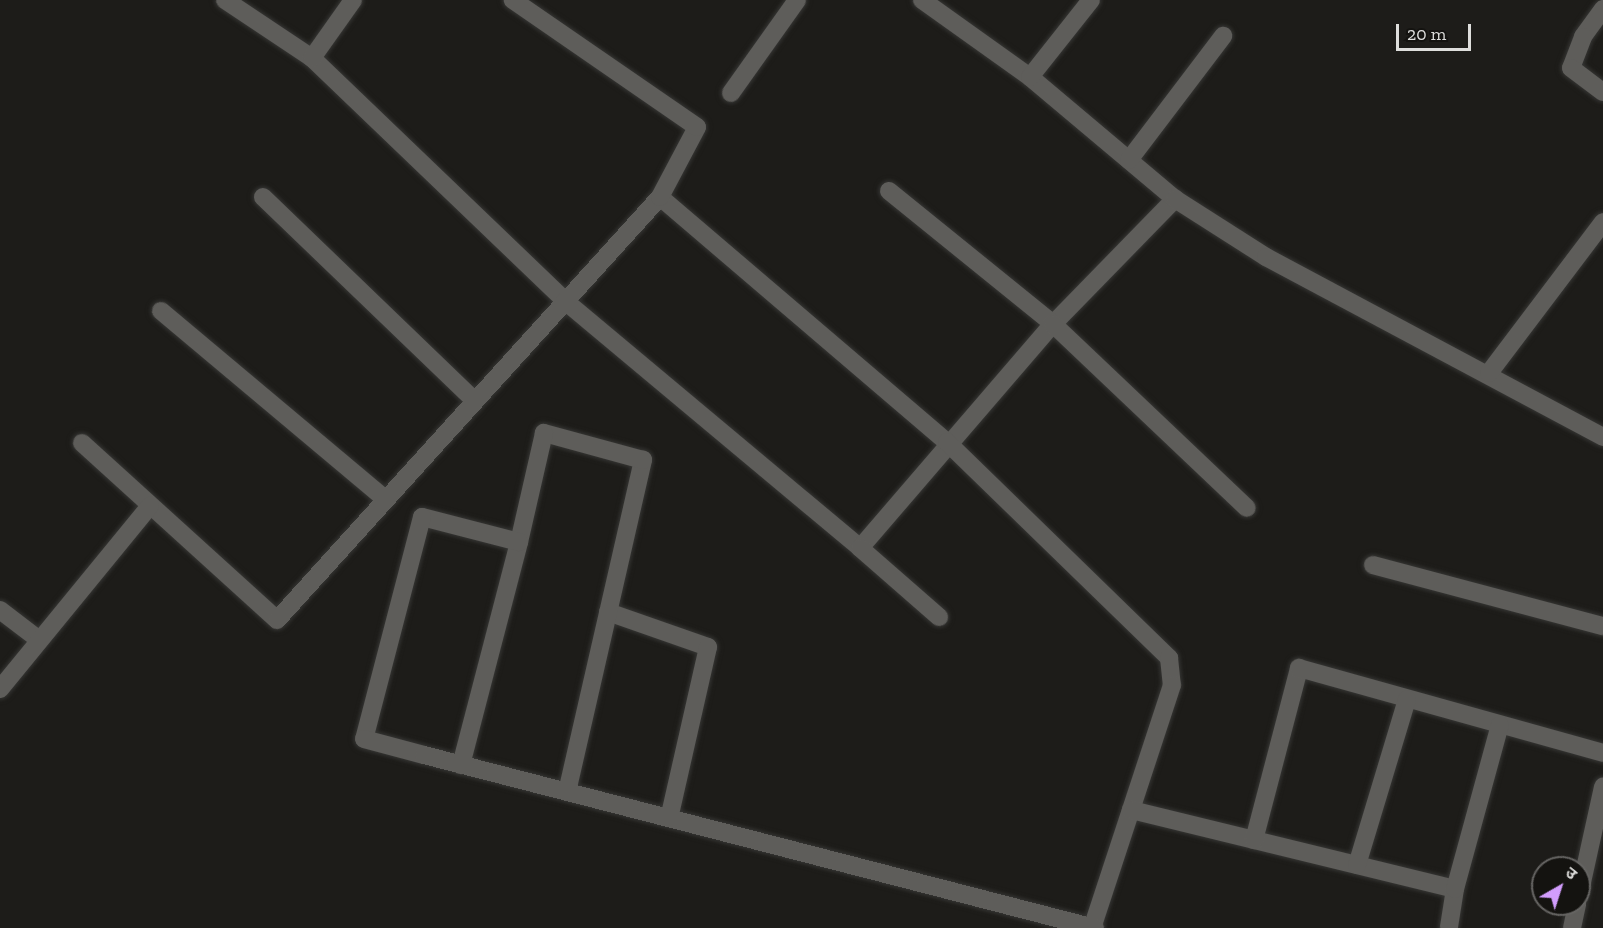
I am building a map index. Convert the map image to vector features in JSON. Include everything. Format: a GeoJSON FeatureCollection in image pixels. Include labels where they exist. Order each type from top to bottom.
{"type":"FeatureCollection","features":[{"type":"Feature","properties":{"kind":"street"},"geometry":{"type":"LineString","coordinates":[[225,0],[312,58],[565,301],[939,617]]}},
{"type":"Feature","properties":{"kind":"street"},"geometry":{"type":"LineString","coordinates":[[312,58],[353,0]]}},
{"type":"Feature","properties":{"kind":"street"},"geometry":{"type":"LineString","coordinates":[[81,443],[277,620],[383,497],[476,401],[660,197],[697,127],[513,0]]}},
{"type":"Feature","properties":{"kind":"street"},"geometry":{"type":"LineString","coordinates":[[731,93],[797,0]]}},
{"type":"Feature","properties":{"kind":"street"},"geometry":{"type":"LineString","coordinates":[[922,0],[1030,77],[1175,199],[1266,257],[1489,373],[1603,436]]}},
{"type":"Feature","properties":{"kind":"street"},"geometry":{"type":"LineString","coordinates":[[1030,77],[1091,0]]}},
{"type":"Feature","properties":{"kind":"street"},"geometry":{"type":"LineString","coordinates":[[1603,9],[1583,37],[1571,68],[1603,92]]}},
{"type":"Feature","properties":{"kind":"street"},"geometry":{"type":"LineString","coordinates":[[1129,160],[1223,36]]}},
{"type":"Feature","properties":{"kind":"street"},"geometry":{"type":"LineString","coordinates":[[889,191],[1053,324],[1247,508]]}},
{"type":"Feature","properties":{"kind":"street"},"geometry":{"type":"LineString","coordinates":[[263,197],[476,401]]}},
{"type":"Feature","properties":{"kind":"street"},"geometry":{"type":"LineString","coordinates":[[519,542],[422,517],[395,608],[364,739],[1093,928],[1172,685],[1169,658],[947,442],[660,197]]}},
{"type":"Feature","properties":{"kind":"street"},"geometry":{"type":"LineString","coordinates":[[860,548],[947,442],[1053,324],[1175,199]]}},
{"type":"Feature","properties":{"kind":"street"},"geometry":{"type":"LineString","coordinates":[[1489,373],[1603,222]]}},
{"type":"Feature","properties":{"kind":"street"},"geometry":{"type":"LineString","coordinates":[[161,311],[383,497]]}},
{"type":"Feature","properties":{"kind":"street"},"geometry":{"type":"LineString","coordinates":[[461,765],[519,542],[544,433],[643,460],[567,792]]}},
{"type":"Feature","properties":{"kind":"street"},"geometry":{"type":"LineString","coordinates":[[0,689],[38,639],[150,506]]}},
{"type":"Feature","properties":{"kind":"street"},"geometry":{"type":"LineString","coordinates":[[1373,565],[1603,626]]}},
{"type":"Feature","properties":{"kind":"street"},"geometry":{"type":"LineString","coordinates":[[0,610],[38,639]]}},
{"type":"Feature","properties":{"kind":"street"},"geometry":{"type":"LineString","coordinates":[[608,612],[708,646],[669,818]]}},
{"type":"Feature","properties":{"kind":"street"},"geometry":{"type":"LineString","coordinates":[[1254,840],[1299,668],[1603,753]]}},
{"type":"Feature","properties":{"kind":"street"},"geometry":{"type":"LineString","coordinates":[[1358,865],[1407,699]]}},
{"type":"Feature","properties":{"kind":"street"},"geometry":{"type":"LineString","coordinates":[[1449,928],[1455,889],[1500,725]]}},
{"type":"Feature","properties":{"kind":"street"},"geometry":{"type":"LineString","coordinates":[[1588,856],[1603,787]]}},
{"type":"Feature","properties":{"kind":"street"},"geometry":{"type":"LineString","coordinates":[[1131,810],[1455,889]]}}]}
